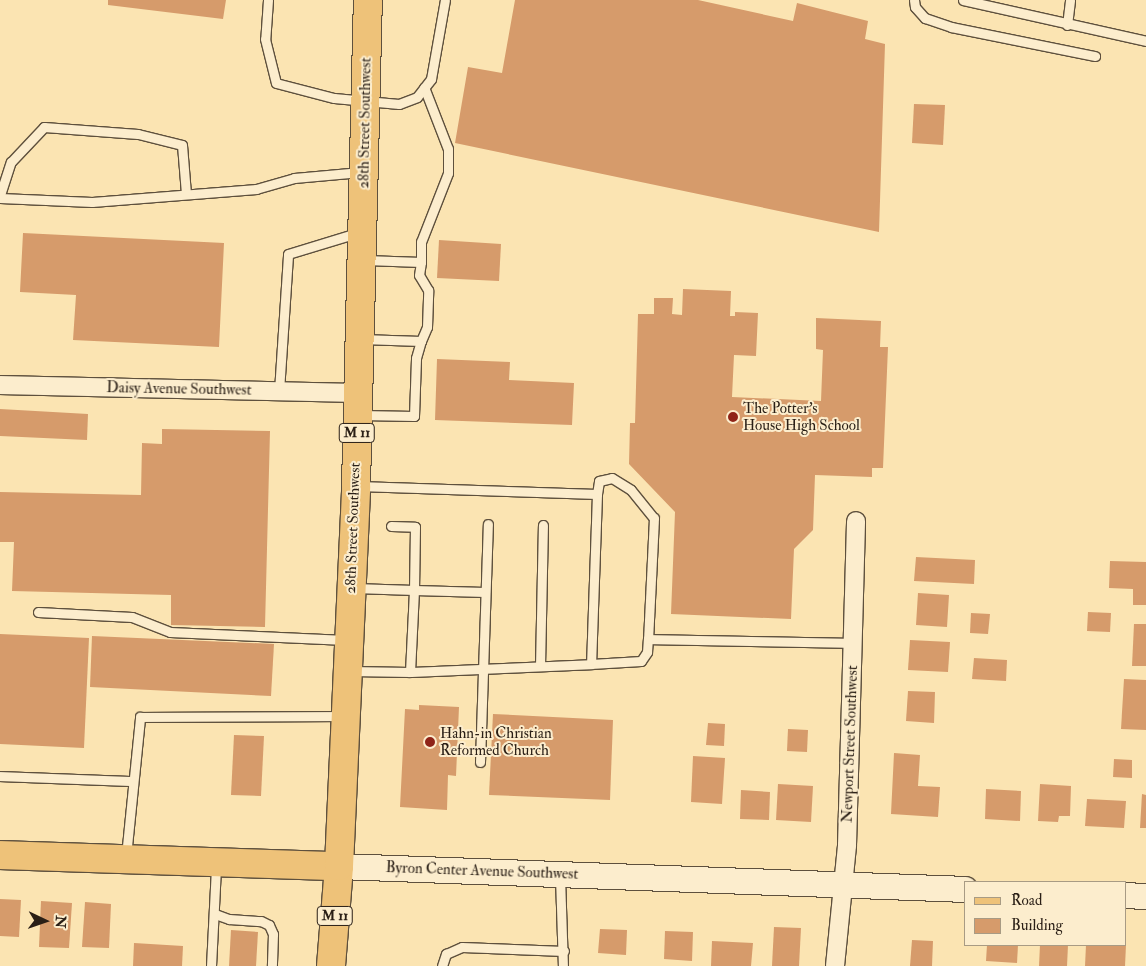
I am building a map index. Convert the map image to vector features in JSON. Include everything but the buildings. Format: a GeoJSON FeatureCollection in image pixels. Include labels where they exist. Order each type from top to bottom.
{"type":"FeatureCollection","features":[{"type":"Feature","properties":{"kind":"main road","name":"28th Street Southwest"},"geometry":{"type":"LineString","coordinates":[[332,966],[339,866],[356,486],[368,0]]}},
{"type":"Feature","properties":{"kind":"main road","name":"Byron Center Avenue Southwest"},"geometry":{"type":"LineString","coordinates":[[0,855],[964,888]]}},
{"type":"Feature","properties":{"kind":"main road"},"geometry":{"type":"LineString","coordinates":[[1126,895],[1146,896]]}},
{"type":"Feature","properties":{"kind":"street","name":"Daisy Avenue Southwest"},"geometry":{"type":"LineString","coordinates":[[0,385],[279,391],[358,404]]}},
{"type":"Feature","properties":{"kind":"street","name":"Newport Street Southwest"},"geometry":{"type":"LineString","coordinates":[[835,966],[844,884],[856,521]]}},
{"type":"Feature","properties":{"kind":"lane"},"geometry":{"type":"LineString","coordinates":[[268,0],[265,39],[276,83],[366,103],[399,104],[417,97],[431,80],[445,0]]}},
{"type":"Feature","properties":{"kind":"lane"},"geometry":{"type":"LineString","coordinates":[[914,0],[915,7],[925,18],[951,27],[1095,56]]}},
{"type":"Feature","properties":{"kind":"lane"},"geometry":{"type":"LineString","coordinates":[[963,0],[1067,25],[1146,41]]}},
{"type":"Feature","properties":{"kind":"lane"},"geometry":{"type":"LineString","coordinates":[[1067,25],[1070,0]]}},
{"type":"Feature","properties":{"kind":"lane"},"geometry":{"type":"LineString","coordinates":[[358,404],[414,416],[416,358],[427,327],[428,290],[419,275],[421,242],[448,173],[448,149],[424,87]]}},
{"type":"Feature","properties":{"kind":"lane"},"geometry":{"type":"LineString","coordinates":[[186,194],[182,145],[138,134],[44,127],[11,162],[0,197],[92,202],[186,194],[256,188],[294,178],[364,172]]}},
{"type":"Feature","properties":{"kind":"lane"},"geometry":{"type":"LineString","coordinates":[[279,391],[288,254],[363,231]]}},
{"type":"Feature","properties":{"kind":"lane"},"geometry":{"type":"LineString","coordinates":[[362,260],[421,262]]}},
{"type":"Feature","properties":{"kind":"lane"},"geometry":{"type":"LineString","coordinates":[[360,339],[421,341]]}},
{"type":"Feature","properties":{"kind":"lane"},"geometry":{"type":"LineString","coordinates":[[348,671],[410,672],[591,664],[641,661],[647,652],[654,518],[631,490],[612,478],[599,481],[591,664]]}},
{"type":"Feature","properties":{"kind":"lane"},"geometry":{"type":"LineString","coordinates":[[356,486],[598,494]]}},
{"type":"Feature","properties":{"kind":"lane"},"geometry":{"type":"LineString","coordinates":[[480,762],[481,669],[488,524]]}},
{"type":"Feature","properties":{"kind":"lane"},"geometry":{"type":"LineString","coordinates":[[540,666],[543,525]]}},
{"type":"Feature","properties":{"kind":"lane"},"geometry":{"type":"LineString","coordinates":[[392,526],[415,528],[410,672]]}},
{"type":"Feature","properties":{"kind":"lane"},"geometry":{"type":"LineString","coordinates":[[351,588],[485,592]]}},
{"type":"Feature","properties":{"kind":"lane"},"geometry":{"type":"LineString","coordinates":[[38,612],[132,617],[170,632],[349,640]]}},
{"type":"Feature","properties":{"kind":"lane"},"geometry":{"type":"LineString","coordinates":[[648,639],[853,643]]}},
{"type":"Feature","properties":{"kind":"lane"},"geometry":{"type":"LineString","coordinates":[[126,860],[132,781],[140,717],[346,716]]}},
{"type":"Feature","properties":{"kind":"lane"},"geometry":{"type":"LineString","coordinates":[[0,776],[132,781]]}},
{"type":"Feature","properties":{"kind":"lane"},"geometry":{"type":"LineString","coordinates":[[211,966],[216,863]]}},
{"type":"Feature","properties":{"kind":"lane"},"geometry":{"type":"LineString","coordinates":[[560,874],[563,966]]}},
{"type":"Feature","properties":{"kind":"lane"},"geometry":{"type":"LineString","coordinates":[[215,914],[229,919],[261,920],[269,925],[273,934],[272,966]]}},
{"type":"Feature","properties":{"kind":"lane"},"geometry":{"type":"LineString","coordinates":[[442,966],[446,954],[462,947],[564,951]]}},
{"type":"Feature","properties":{"kind":"place","name":"The Potter's House High School"},"geometry":{"type":"Point","coordinates":[733,417]}},
{"type":"Feature","properties":{"kind":"place","name":"Hahn-in Christian Reformed Church"},"geometry":{"type":"Point","coordinates":[430,742]}}]}
